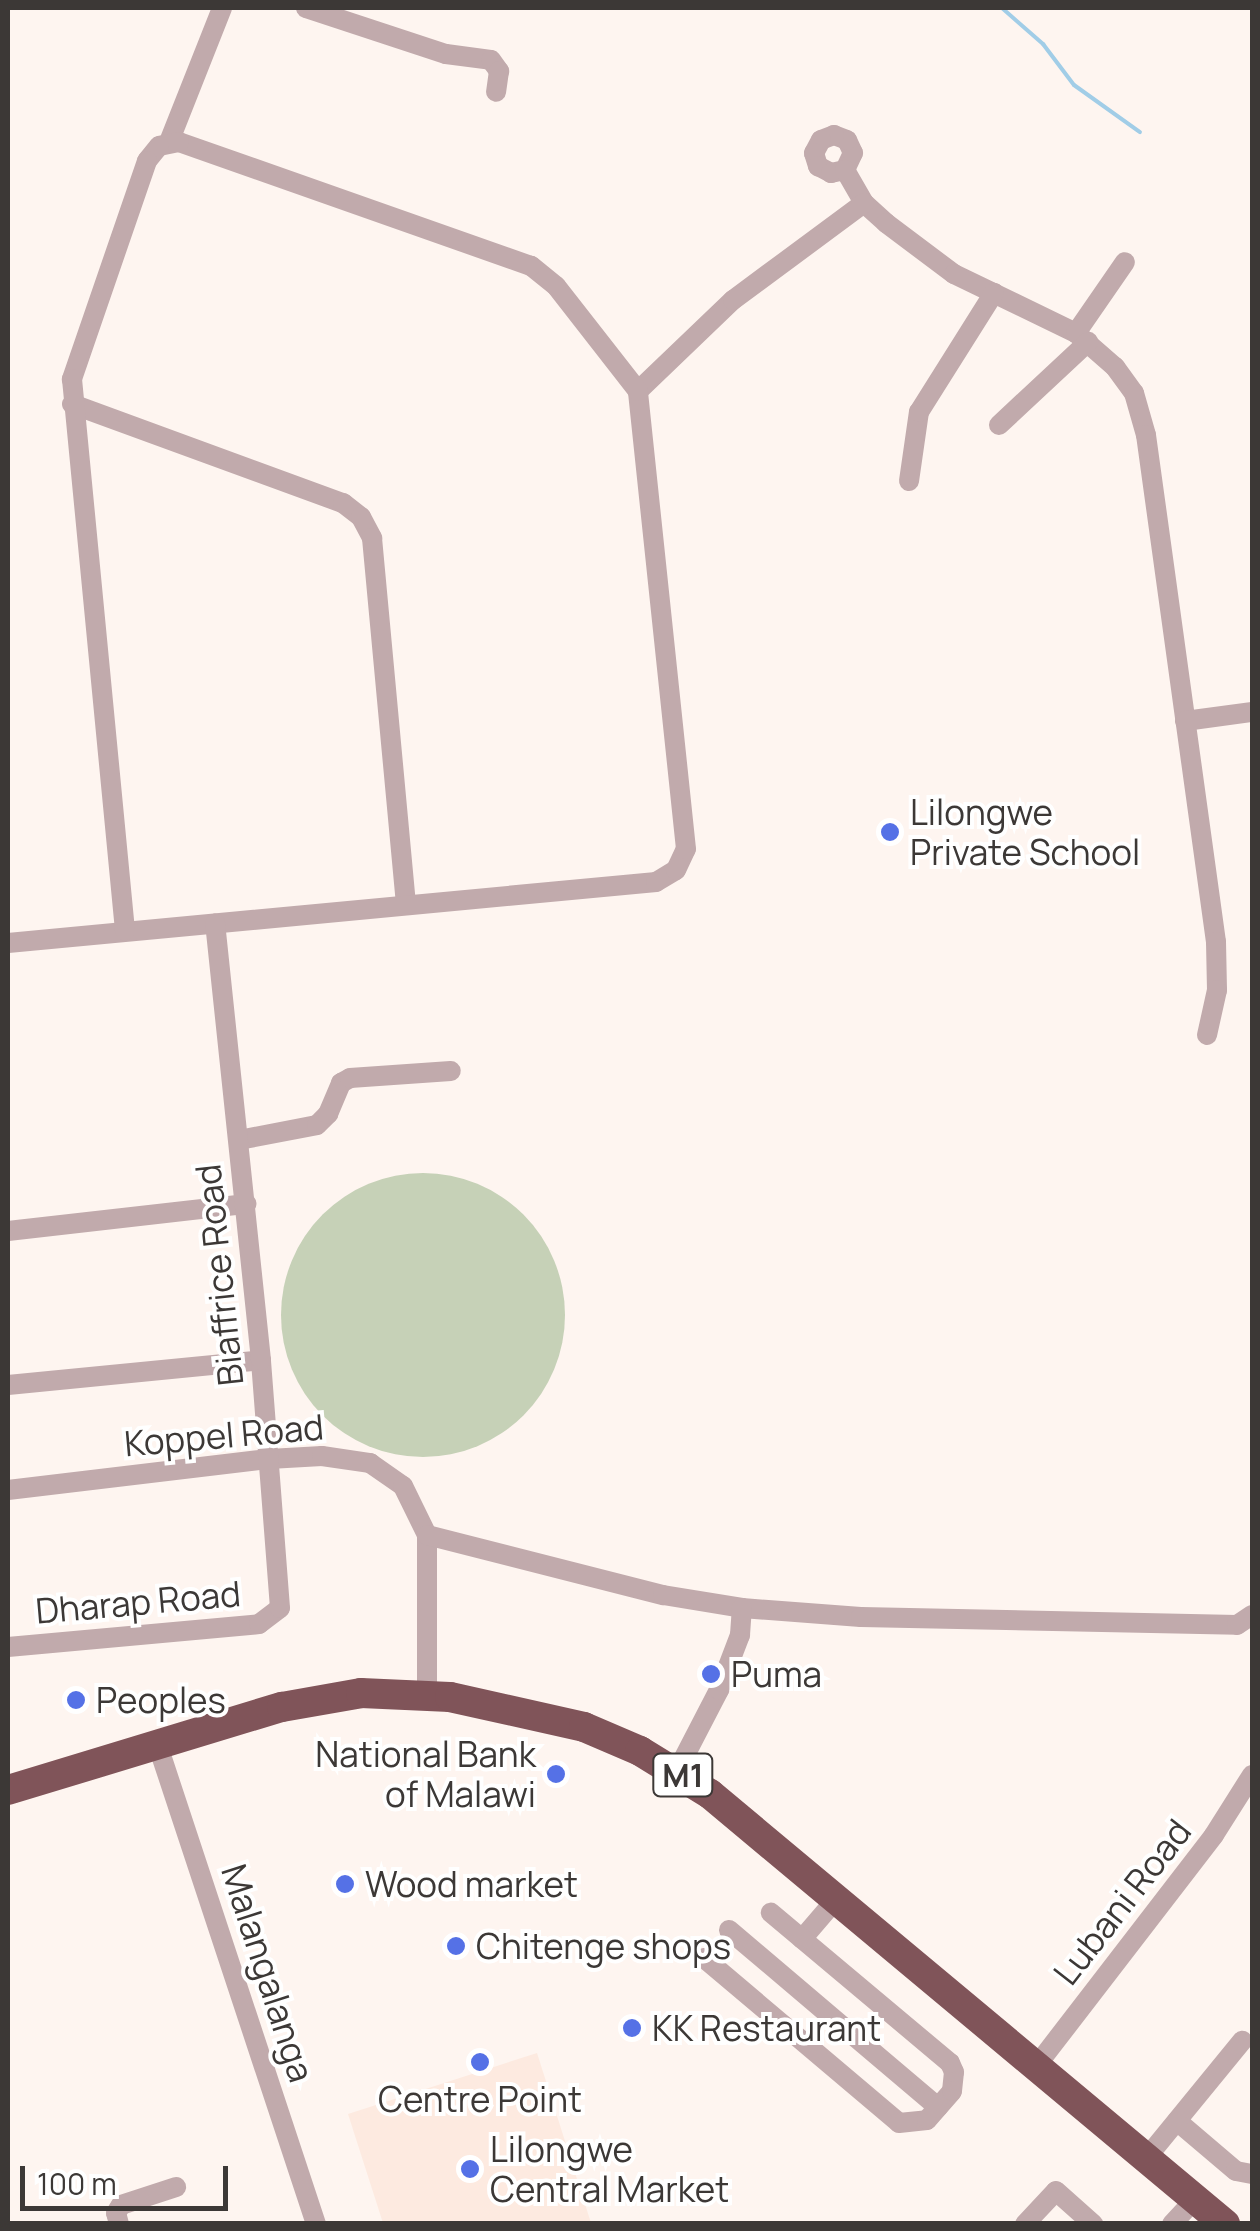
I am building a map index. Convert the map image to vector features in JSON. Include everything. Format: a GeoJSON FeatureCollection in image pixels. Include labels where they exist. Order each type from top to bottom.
{"type":"FeatureCollection","features":[{"type":"Feature","properties":{"kind":"highway","name":"M1"},"geometry":{"type":"LineString","coordinates":[[8,1790],[156,1743],[336,1696],[427,1694],[566,1721],[604,1734],[677,1771],[838,1898],[1225,2224]]}},
{"type":"Feature","properties":{"kind":"street"},"geometry":{"type":"LineString","coordinates":[[126,930],[72,404],[78,350],[147,161],[151,152],[169,142],[222,8]]}},
{"type":"Feature","properties":{"kind":"street"},"geometry":{"type":"LineString","coordinates":[[306,8],[446,54],[490,60],[500,70],[496,92]]}},
{"type":"Feature","properties":{"kind":"street"},"geometry":{"type":"LineString","coordinates":[[8,943],[656,882],[683,860],[686,849],[638,392],[556,286],[531,266],[169,142]]}},
{"type":"Feature","properties":{"kind":"street"},"geometry":{"type":"LineString","coordinates":[[845,170],[864,203],[954,274],[1082,338],[1115,367],[1134,393],[1216,942],[1218,990],[1206,1035]]}},
{"type":"Feature","properties":{"kind":"street"},"geometry":{"type":"LineString","coordinates":[[638,392],[732,300],[864,203]]}},
{"type":"Feature","properties":{"kind":"street"},"geometry":{"type":"LineString","coordinates":[[1000,425],[1082,338],[1126,262]]}},
{"type":"Feature","properties":{"kind":"street"},"geometry":{"type":"LineString","coordinates":[[909,480],[919,412],[994,293]]}},
{"type":"Feature","properties":{"kind":"street"},"geometry":{"type":"LineString","coordinates":[[72,404],[342,502],[361,517],[372,538],[406,904]]}},
{"type":"Feature","properties":{"kind":"street"},"geometry":{"type":"LineString","coordinates":[[1185,721],[1252,712]]}},
{"type":"Feature","properties":{"kind":"street","name":"Biaffrice Road"},"geometry":{"type":"LineString","coordinates":[[215,923],[282,1594],[273,1618]]}},
{"type":"Feature","properties":{"kind":"street"},"geometry":{"type":"LineString","coordinates":[[238,1140],[306,1130],[324,1121],[341,1083],[350,1078],[451,1071]]}},
{"type":"Feature","properties":{"kind":"street"},"geometry":{"type":"LineString","coordinates":[[8,1231],[246,1204]]}},
{"type":"Feature","properties":{"kind":"street"},"geometry":{"type":"LineString","coordinates":[[8,1385],[261,1360]]}},
{"type":"Feature","properties":{"kind":"street","name":"Koppel Road"},"geometry":{"type":"LineString","coordinates":[[8,1490],[269,1458],[322,1456],[370,1462],[404,1486],[427,1535],[427,1694]]}},
{"type":"Feature","properties":{"kind":"street"},"geometry":{"type":"LineString","coordinates":[[427,1535],[663,1595],[742,1608],[861,1617],[1237,1625],[1252,1615]]}},
{"type":"Feature","properties":{"kind":"street"},"geometry":{"type":"LineString","coordinates":[[677,1771],[725,1675],[740,1635],[742,1608]]}},
{"type":"Feature","properties":{"kind":"street","name":"Dharap Road"},"geometry":{"type":"LineString","coordinates":[[8,1647],[259,1624],[273,1618]]}},
{"type":"Feature","properties":{"kind":"street","name":"Malangalanga"},"geometry":{"type":"LineString","coordinates":[[156,1743],[316,2224]]}},
{"type":"Feature","properties":{"kind":"street","name":"Lubani Road"},"geometry":{"type":"LineString","coordinates":[[1037,2065],[1214,1835],[1252,1775]]}},
{"type":"Feature","properties":{"kind":"street"},"geometry":{"type":"LineString","coordinates":[[802,1940],[838,1898]]}},
{"type":"Feature","properties":{"kind":"street"},"geometry":{"type":"LineString","coordinates":[[704,1958],[899,2122],[918,2124],[938,2107],[954,2082],[950,2063],[771,1913]]}},
{"type":"Feature","properties":{"kind":"street"},"geometry":{"type":"LineString","coordinates":[[728,1930],[938,2107]]}},
{"type":"Feature","properties":{"kind":"street"},"geometry":{"type":"LineString","coordinates":[[1148,2156],[1242,2041]]}},
{"type":"Feature","properties":{"kind":"street"},"geometry":{"type":"LineString","coordinates":[[1177,2120],[1236,2170],[1252,2174]]}},
{"type":"Feature","properties":{"kind":"street"},"geometry":{"type":"LineString","coordinates":[[119,2224],[116,2213],[121,2204],[176,2187]]}},
{"type":"Feature","properties":{"kind":"street"},"geometry":{"type":"LineString","coordinates":[[1025,2224],[1056,2191],[1093,2224]]}},
{"type":"Feature","properties":{"kind":"street"},"geometry":{"type":"LineString","coordinates":[[1172,2224],[1196,2198]]}},
{"type":"Feature","properties":{"kind":"shaded area","name":"Lilongwe Central Market"},"geometry":{"type":"Polygon","coordinates":[[[537,2053],[591,2223],[383,2223],[348,2114],[537,2053]]]}},
{"type":"Feature","properties":{"kind":"green space"},"geometry":{"type":"Polygon","coordinates":[[[423,1173],[451,1175],[478,1183],[524,1214],[555,1260],[563,1287],[563,1343],[555,1370],[524,1416],[478,1447],[451,1455],[423,1457],[395,1455],[368,1447],[322,1416],[291,1370],[283,1343],[281,1315],[283,1287],[291,1260],[322,1214],[368,1183],[395,1175],[423,1173]]]}},
{"type":"Feature","properties":{"kind":"waterway"},"geometry":{"type":"LineString","coordinates":[[1002,8],[1043,44],[1074,85],[1140,132]]}},
{"type":"Feature","properties":{"kind":"place","name":"Lilongwe Private School"},"geometry":{"type":"Point","coordinates":[890,832]}},
{"type":"Feature","properties":{"kind":"place","name":"Puma"},"geometry":{"type":"Point","coordinates":[711,1674]}},
{"type":"Feature","properties":{"kind":"place","name":"Peoples"},"geometry":{"type":"Point","coordinates":[76,1700]}},
{"type":"Feature","properties":{"kind":"place","name":"National Bank of Malawi"},"geometry":{"type":"Point","coordinates":[556,1774]}},
{"type":"Feature","properties":{"kind":"place","name":"Wood market"},"geometry":{"type":"Point","coordinates":[345,1884]}},
{"type":"Feature","properties":{"kind":"place","name":"Chitenge shops"},"geometry":{"type":"Point","coordinates":[456,1946]}},
{"type":"Feature","properties":{"kind":"place","name":"KK Restaurant"},"geometry":{"type":"Point","coordinates":[632,2028]}},
{"type":"Feature","properties":{"kind":"place","name":"Centre Point"},"geometry":{"type":"Point","coordinates":[480,2062]}},
{"type":"Feature","properties":{"kind":"place","name":"Lilongwe Central Market"},"geometry":{"type":"Point","coordinates":[470,2169]}}]}
